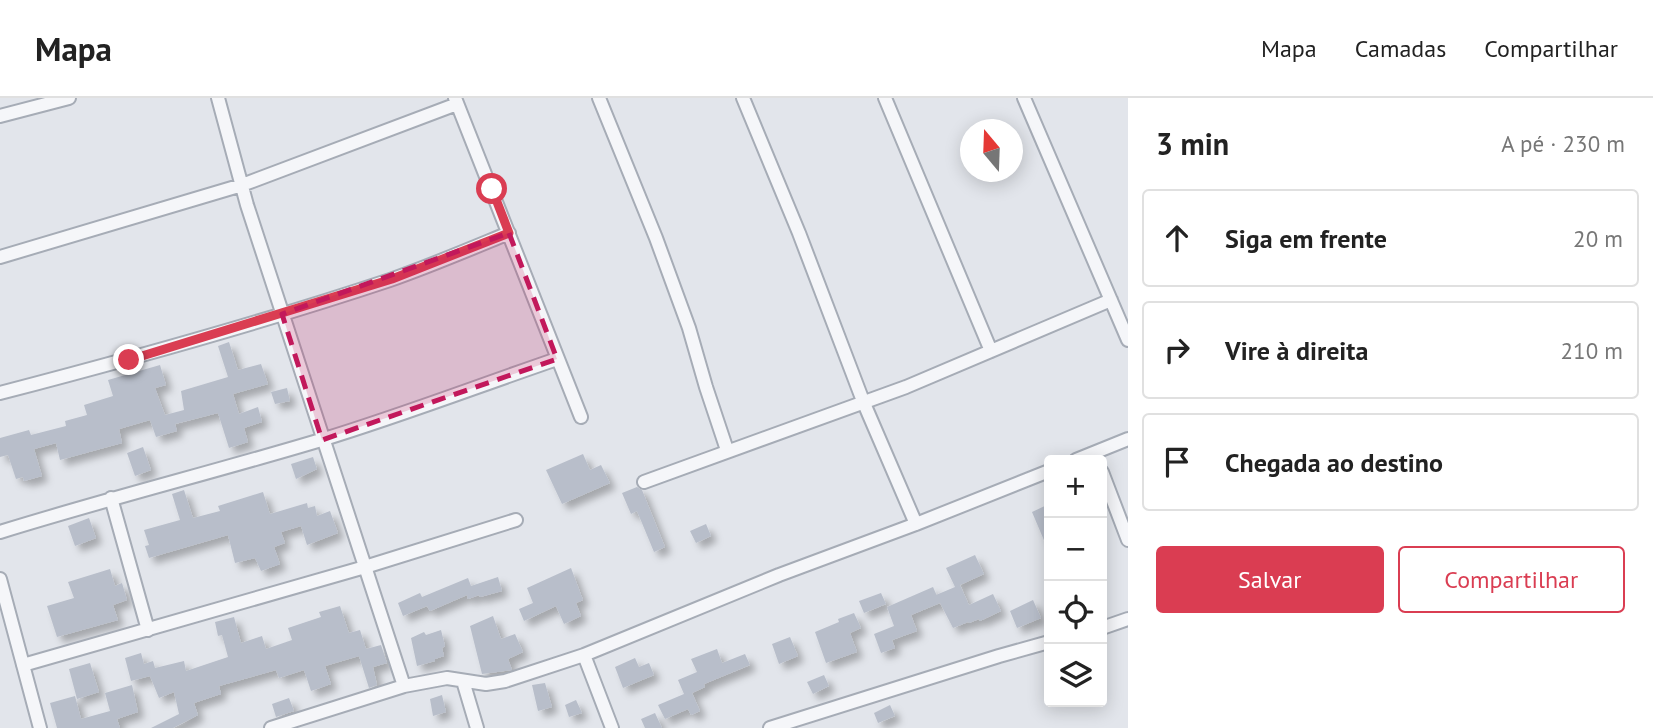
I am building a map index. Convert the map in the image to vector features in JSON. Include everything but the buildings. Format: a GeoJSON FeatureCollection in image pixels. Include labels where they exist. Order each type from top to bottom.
{"type":"FeatureCollection","features":[{"type":"Feature","properties":{"kind":"street"},"geometry":{"type":"LineString","coordinates":[[1,112],[69,98]]}},
{"type":"Feature","properties":{"kind":"street"},"geometry":{"type":"LineString","coordinates":[[218,98],[282,314],[404,686]]}},
{"type":"Feature","properties":{"kind":"street"},"geometry":{"type":"LineString","coordinates":[[600,98],[689,328],[727,450]]}},
{"type":"Feature","properties":{"kind":"street"},"geometry":{"type":"LineString","coordinates":[[743,98],[799,233],[863,401],[916,524]]}},
{"type":"Feature","properties":{"kind":"street"},"geometry":{"type":"LineString","coordinates":[[885,98],[991,351]]}},
{"type":"Feature","properties":{"kind":"street"},"geometry":{"type":"LineString","coordinates":[[1024,98],[1128,340]]}},
{"type":"Feature","properties":{"kind":"street"},"geometry":{"type":"LineString","coordinates":[[0,257],[242,185],[456,101],[581,417]]}},
{"type":"Feature","properties":{"kind":"street"},"geometry":{"type":"LineString","coordinates":[[0,393],[129,360],[282,314],[392,279],[509,233]]}},
{"type":"Feature","properties":{"kind":"street"},"geometry":{"type":"LineString","coordinates":[[645,482],[906,387],[1111,300]]}},
{"type":"Feature","properties":{"kind":"street"},"geometry":{"type":"LineString","coordinates":[[0,532],[111,498],[145,491],[322,440],[557,359]]}},
{"type":"Feature","properties":{"kind":"street"},"geometry":{"type":"LineString","coordinates":[[1098,455],[1128,439]]}},
{"type":"Feature","properties":{"kind":"street"},"geometry":{"type":"LineString","coordinates":[[271,728],[404,686],[447,678],[486,684],[506,681],[584,655],[779,575],[1044,473]]}},
{"type":"Feature","properties":{"kind":"street"},"geometry":{"type":"LineString","coordinates":[[1107,485],[1128,540]]}},
{"type":"Feature","properties":{"kind":"street"},"geometry":{"type":"LineString","coordinates":[[111,498],[148,630]]}},
{"type":"Feature","properties":{"kind":"street"},"geometry":{"type":"LineString","coordinates":[[23,665],[365,567],[516,520]]}},
{"type":"Feature","properties":{"kind":"street"},"geometry":{"type":"LineString","coordinates":[[0,579],[40,728]]}},
{"type":"Feature","properties":{"kind":"street"},"geometry":{"type":"LineString","coordinates":[[1107,626],[1128,619]]}},
{"type":"Feature","properties":{"kind":"street"},"geometry":{"type":"LineString","coordinates":[[770,728],[1044,643]]}},
{"type":"Feature","properties":{"kind":"street"},"geometry":{"type":"LineString","coordinates":[[584,655],[612,728]]}},
{"type":"Feature","properties":{"kind":"street"},"geometry":{"type":"LineString","coordinates":[[463,681],[477,728]]}},
{"type":"Feature","properties":{"kind":"highlighted area"},"geometry":{"type":"Polygon","coordinates":[[[509,233],[557,359],[322,440],[282,314],[509,233]]]}},
{"type":"Feature","properties":{"kind":"route"},"geometry":{"type":"LineString","coordinates":[[129,360],[392,279],[509,233],[492,189]]}}]}
